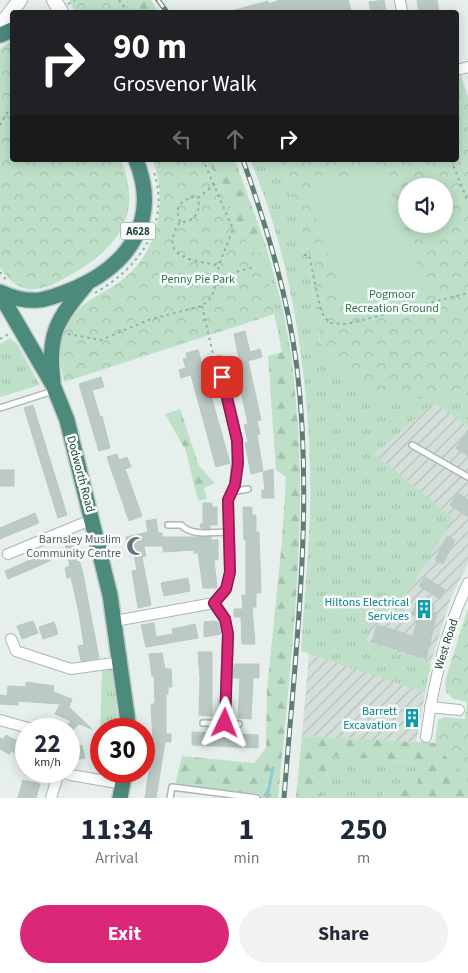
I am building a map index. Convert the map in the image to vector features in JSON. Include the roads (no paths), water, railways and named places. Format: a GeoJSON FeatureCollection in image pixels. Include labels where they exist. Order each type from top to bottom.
{"type":"FeatureCollection","features":[{"type":"Feature","properties":{"kind":"highway","name":"A628"},"geometry":{"type":"LineString","coordinates":[[54,387],[50,355],[54,330],[67,307],[88,283],[120,259],[132,244],[140,226],[144,208],[144,190],[137,162]]}},
{"type":"Feature","properties":{"kind":"highway","name":"A628"},"geometry":{"type":"LineString","coordinates":[[4,290],[23,301],[39,301],[48,300],[88,283]]}},
{"type":"Feature","properties":{"kind":"highway","name":"Dodworth Road"},"geometry":{"type":"LineString","coordinates":[[4,290],[54,387],[67,420],[93,518],[115,621],[128,718]]}},
{"type":"Feature","properties":{"kind":"street"},"geometry":{"type":"LineString","coordinates":[[12,10],[20,0]]}},
{"type":"Feature","properties":{"kind":"street"},"geometry":{"type":"LineString","coordinates":[[54,0],[65,8]]}},
{"type":"Feature","properties":{"kind":"street"},"geometry":{"type":"LineString","coordinates":[[0,26],[10,13]]}},
{"type":"Feature","properties":{"kind":"street"},"geometry":{"type":"LineString","coordinates":[[115,621],[214,603],[226,589],[230,572],[228,500],[235,485],[238,463],[237,440],[219,361]]}},
{"type":"Feature","properties":{"kind":"street"},"geometry":{"type":"LineString","coordinates":[[8,554],[93,518]]}},
{"type":"Feature","properties":{"kind":"street","name":"West Road"},"geometry":{"type":"LineString","coordinates":[[426,737],[436,671],[449,630],[468,582]]}},
{"type":"Feature","properties":{"kind":"street"},"geometry":{"type":"LineString","coordinates":[[214,603],[225,619],[228,634],[225,723]]}},
{"type":"Feature","properties":{"kind":"street"},"geometry":{"type":"LineString","coordinates":[[11,639],[16,650],[71,669],[121,662]]}},
{"type":"Feature","properties":{"kind":"street"},"geometry":{"type":"LineString","coordinates":[[430,706],[459,710]]}},
{"type":"Feature","properties":{"kind":"street"},"geometry":{"type":"LineString","coordinates":[[0,720],[15,724]]}},
{"type":"Feature","properties":{"kind":"street"},"geometry":{"type":"LineString","coordinates":[[51,798],[61,771],[123,784]]}},
{"type":"Feature","properties":{"kind":"lane"},"geometry":{"type":"LineString","coordinates":[[0,408],[54,387]]}},
{"type":"Feature","properties":{"kind":"lane"},"geometry":{"type":"LineString","coordinates":[[412,445],[468,477]]}},
{"type":"Feature","properties":{"kind":"lane"},"geometry":{"type":"LineString","coordinates":[[231,492],[248,488]]}},
{"type":"Feature","properties":{"kind":"lane"},"geometry":{"type":"LineString","coordinates":[[168,526],[181,525],[188,532],[195,533],[229,532]]}},
{"type":"Feature","properties":{"kind":"lane"},"geometry":{"type":"LineString","coordinates":[[203,723],[239,724]]}},
{"type":"Feature","properties":{"kind":"lane"},"geometry":{"type":"LineString","coordinates":[[170,798],[172,787],[257,798]]}},
{"type":"Feature","properties":{"kind":"waterway"},"geometry":{"type":"LineString","coordinates":[[267,798],[273,768]]}},
{"type":"Feature","properties":{"kind":"railway"},"geometry":{"type":"LineString","coordinates":[[158,0],[166,10]]}},
{"type":"Feature","properties":{"kind":"railway"},"geometry":{"type":"LineString","coordinates":[[244,162],[282,288],[293,341],[302,421],[304,475],[301,583],[284,798]]}},
{"type":"Feature","properties":{"kind":"place","name":"Barnsley Muslim Community Centre"},"geometry":{"type":"Point","coordinates":[136,546]}},
{"type":"Feature","properties":{"kind":"place","name":"Hiltons Electrical Services"},"geometry":{"type":"Point","coordinates":[424,609]}},
{"type":"Feature","properties":{"kind":"place","name":"Barrett Excavation"},"geometry":{"type":"Point","coordinates":[412,718]}},
{"type":"Feature","properties":{"kind":"park label","name":"Penny Pie Park"},"geometry":{"type":"Point","coordinates":[198,279]}},
{"type":"Feature","properties":{"kind":"park label","name":"Pogmoor Recreation Ground"},"geometry":{"type":"Point","coordinates":[392,301]}}]}
